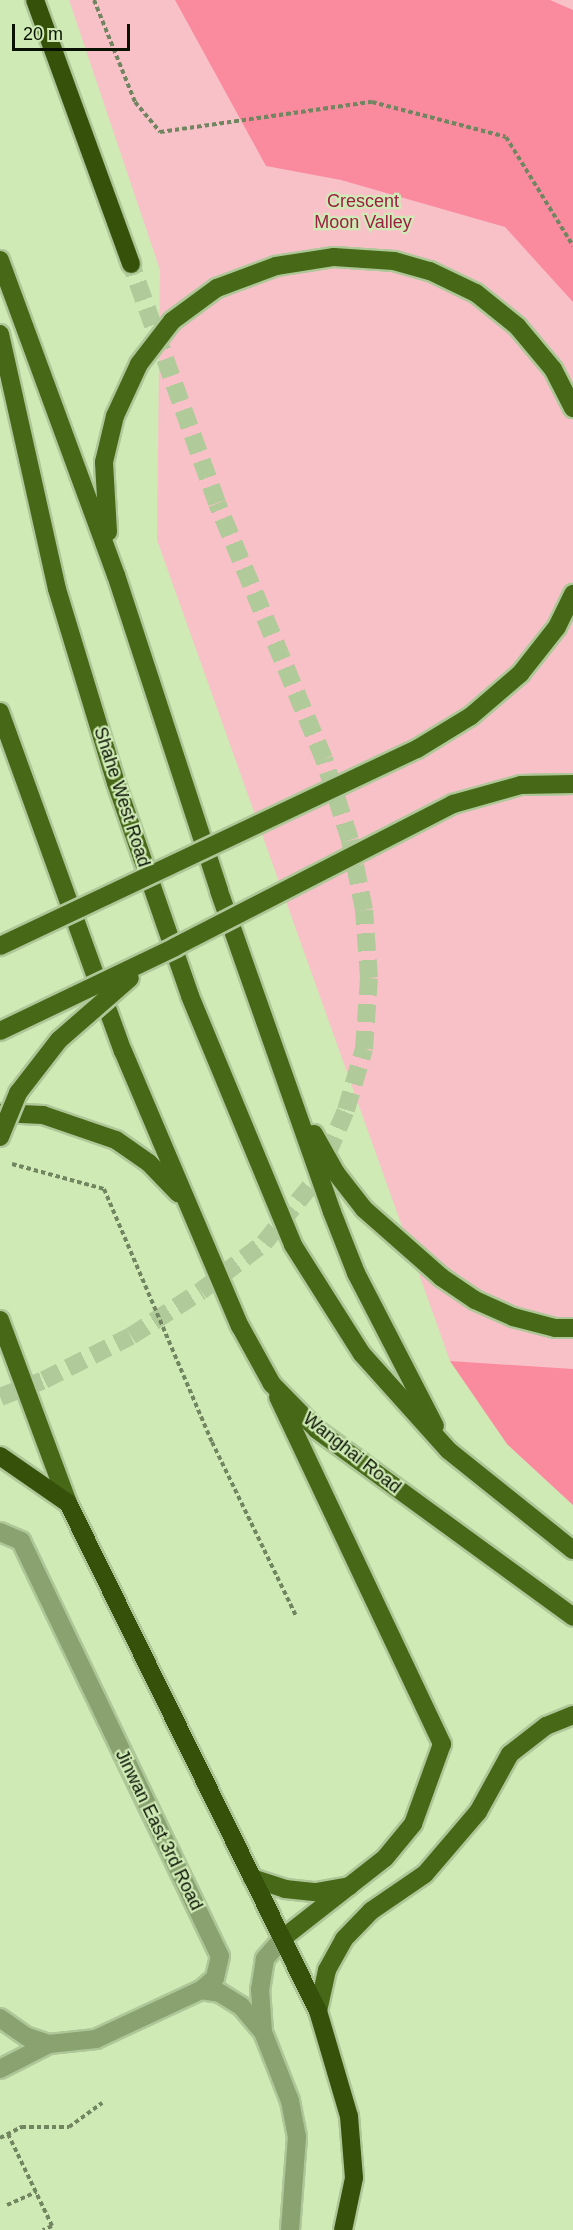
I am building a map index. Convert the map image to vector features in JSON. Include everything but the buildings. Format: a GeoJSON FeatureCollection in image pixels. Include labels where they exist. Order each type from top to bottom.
{"type":"FeatureCollection","features":[{"type":"Feature","properties":{"kind":"highway"},"geometry":{"type":"LineString","coordinates":[[34,0],[131,264]]}},
{"type":"Feature","properties":{"kind":"highway"},"geometry":{"type":"LineString","coordinates":[[0,1456],[68,1503],[318,2011],[349,2116],[354,2178],[343,2230]]}},
{"type":"Feature","properties":{"kind":"main road"},"geometry":{"type":"LineString","coordinates":[[116,575],[104,508],[104,462],[115,416],[139,364],[172,321],[208,295],[276,266],[334,257],[394,261],[430,271],[476,293],[517,326],[553,369],[573,408]]}},
{"type":"Feature","properties":{"kind":"main road"},"geometry":{"type":"LineString","coordinates":[[0,260],[116,575],[219,891],[357,1273],[448,1450],[573,1550]]}},
{"type":"Feature","properties":{"kind":"main road","name":"Shahe West Road"},"geometry":{"type":"LineString","coordinates":[[0,334],[57,589],[116,783],[190,996],[293,1245],[362,1354],[448,1450]]}},
{"type":"Feature","properties":{"kind":"main road"},"geometry":{"type":"LineString","coordinates":[[0,946],[417,749],[471,716],[520,674],[557,627],[573,594]]}},
{"type":"Feature","properties":{"kind":"main road"},"geometry":{"type":"LineString","coordinates":[[0,712],[123,1051],[184,1199]]}},
{"type":"Feature","properties":{"kind":"main road"},"geometry":{"type":"LineString","coordinates":[[0,1031],[175,947],[453,804],[521,786],[573,784]]}},
{"type":"Feature","properties":{"kind":"main road"},"geometry":{"type":"LineString","coordinates":[[0,1137],[18,1093],[59,1040],[110,992],[175,947]]}},
{"type":"Feature","properties":{"kind":"main road"},"geometry":{"type":"LineString","coordinates":[[293,1099],[336,1173],[364,1209],[441,1277],[475,1300],[513,1317],[555,1328],[573,1328]]}},
{"type":"Feature","properties":{"kind":"main road"},"geometry":{"type":"LineString","coordinates":[[0,1113],[44,1115],[116,1140],[148,1163],[184,1199]]}},
{"type":"Feature","properties":{"kind":"main road","name":"Wanghai Road"},"geometry":{"type":"LineString","coordinates":[[184,1199],[240,1326],[272,1384],[317,1430],[573,1617]]}},
{"type":"Feature","properties":{"kind":"main road"},"geometry":{"type":"LineString","coordinates":[[0,1320],[68,1503]]}},
{"type":"Feature","properties":{"kind":"main road"},"geometry":{"type":"LineString","coordinates":[[272,1384],[442,1744],[413,1824],[385,1858],[283,1938]]}},
{"type":"Feature","properties":{"kind":"main road"},"geometry":{"type":"LineString","coordinates":[[318,2011],[327,1970],[344,1939],[371,1911],[425,1874],[478,1812],[510,1755],[546,1726],[573,1715]]}},
{"type":"Feature","properties":{"kind":"main road"},"geometry":{"type":"LineString","coordinates":[[252,1878],[285,1889],[316,1892],[353,1885]]}},
{"type":"Feature","properties":{"kind":"street","name":"Jinwan East 3rd Road"},"geometry":{"type":"LineString","coordinates":[[0,1532],[21,1541],[220,1956],[215,1978],[201,1990],[96,2039],[50,2044]]}},
{"type":"Feature","properties":{"kind":"street"},"geometry":{"type":"LineString","coordinates":[[262,2032],[260,1989],[265,1959],[283,1938]]}},
{"type":"Feature","properties":{"kind":"street"},"geometry":{"type":"LineString","coordinates":[[201,1990],[220,1993],[242,2006],[262,2032],[290,2101],[297,2137],[290,2230]]}},
{"type":"Feature","properties":{"kind":"street"},"geometry":{"type":"LineString","coordinates":[[0,2018],[27,2037],[50,2044]]}},
{"type":"Feature","properties":{"kind":"street"},"geometry":{"type":"LineString","coordinates":[[0,2069],[50,2044]]}},
{"type":"Feature","properties":{"kind":"path"},"geometry":{"type":"LineString","coordinates":[[94,0],[135,102],[160,132],[372,102],[506,137],[573,246]]}},
{"type":"Feature","properties":{"kind":"path"},"geometry":{"type":"LineString","coordinates":[[9,1163],[104,1189],[212,1442],[296,1616]]}},
{"type":"Feature","properties":{"kind":"path"},"geometry":{"type":"LineString","coordinates":[[0,2138],[22,2127],[69,2127],[102,2103]]}},
{"type":"Feature","properties":{"kind":"path"},"geometry":{"type":"LineString","coordinates":[[8,2134],[52,2226],[43,2230]]}},
{"type":"Feature","properties":{"kind":"path"},"geometry":{"type":"LineString","coordinates":[[7,2205],[36,2192]]}},
{"type":"Feature","properties":{"kind":"green space","name":"Crescent Moon Valley"},"geometry":{"type":"Polygon","coordinates":[[[69,0],[573,0],[573,1505],[507,1444],[450,1361],[157,540],[160,270],[69,0]]]}},
{"type":"Feature","properties":{"kind":"shaded area"},"geometry":{"type":"Polygon","coordinates":[[[175,0],[550,0],[573,10],[573,302],[505,227],[341,180],[266,166],[175,0]]]}},
{"type":"Feature","properties":{"kind":"shaded area"},"geometry":{"type":"Polygon","coordinates":[[[450,1361],[573,1369],[573,1505],[507,1444],[450,1361]]]}},
{"type":"Feature","properties":{"kind":"tunnel"},"geometry":{"type":"LineString","coordinates":[[0,1397],[44,1380],[131,1336],[201,1291],[264,1243],[317,1178],[346,1110],[364,1049],[369,978],[364,910],[350,840],[324,759],[217,503],[131,264]]}}]}
